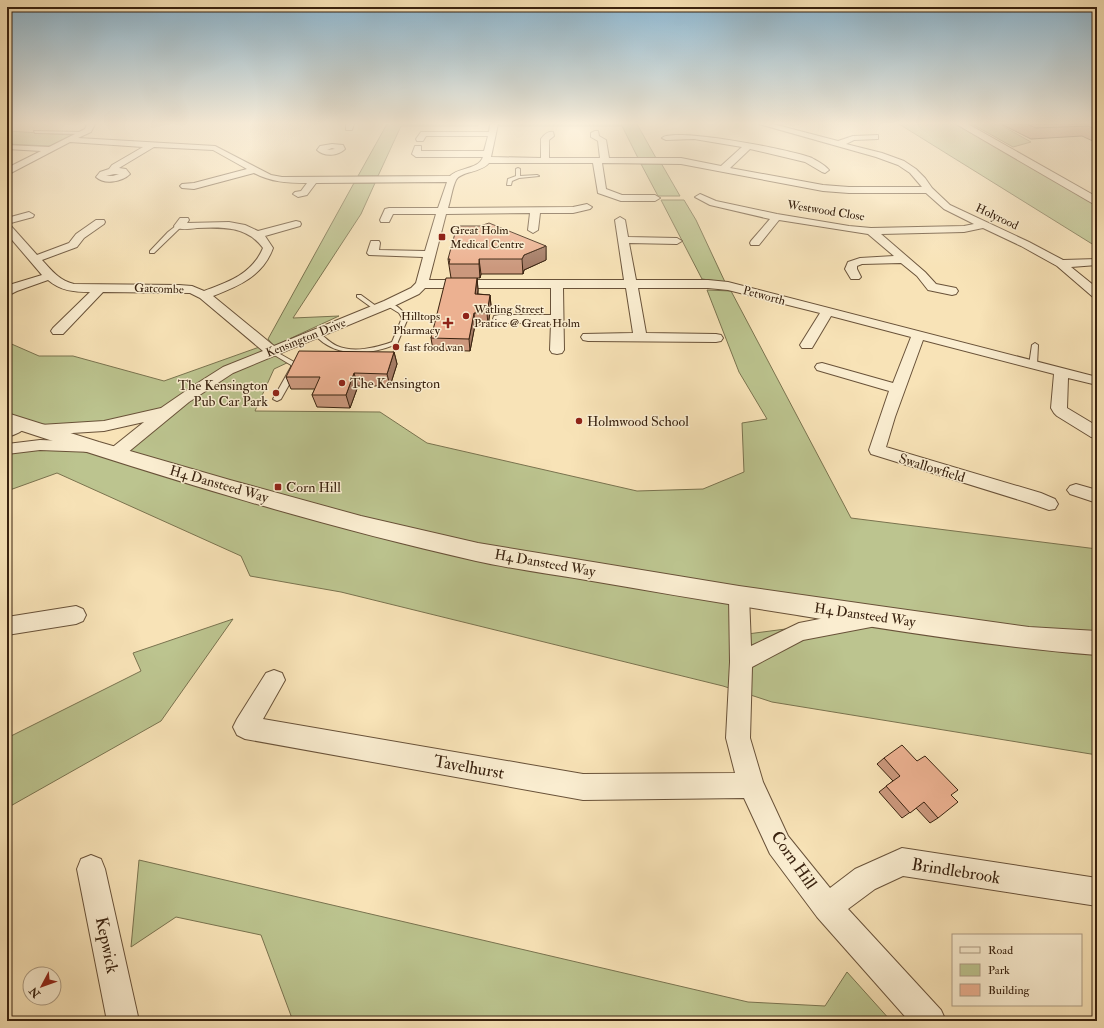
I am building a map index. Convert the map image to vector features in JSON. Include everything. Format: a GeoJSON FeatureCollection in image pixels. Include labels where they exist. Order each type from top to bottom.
{"type":"FeatureCollection","features":[{"type":"Feature","properties":{"kind":"street"},"geometry":{"type":"LineString","coordinates":[[192,187],[247,172]]}},
{"type":"Feature","properties":{"kind":"street"},"geometry":{"type":"LineString","coordinates":[[259,172],[275,178],[313,180],[452,179]]}},
{"type":"Feature","properties":{"kind":"street"},"geometry":{"type":"LineString","coordinates":[[327,180],[330,172]]}},
{"type":"Feature","properties":{"kind":"street"},"geometry":{"type":"LineString","coordinates":[[422,284],[452,179],[455,175],[463,172]]}},
{"type":"Feature","properties":{"kind":"street"},"geometry":{"type":"LineString","coordinates":[[601,172],[600,191],[621,198],[654,198]]}},
{"type":"Feature","properties":{"kind":"street"},"geometry":{"type":"LineString","coordinates":[[739,172],[823,188],[849,190],[928,190]]}},
{"type":"Feature","properties":{"kind":"street","name":"Holyrood"},"geometry":{"type":"LineString","coordinates":[[914,172],[922,180],[928,190],[947,207],[1024,244],[1061,264],[1097,294]]}},
{"type":"Feature","properties":{"kind":"street"},"geometry":{"type":"LineString","coordinates":[[1044,172],[1097,202]]}},
{"type":"Feature","properties":{"kind":"street"},"geometry":{"type":"LineString","coordinates":[[304,194],[313,180]]}},
{"type":"Feature","properties":{"kind":"street","name":"Westwood Close"},"geometry":{"type":"LineString","coordinates":[[700,198],[713,203],[777,217],[849,229],[870,231],[964,229],[983,225]]}},
{"type":"Feature","properties":{"kind":"street"},"geometry":{"type":"LineString","coordinates":[[389,212],[535,211],[573,210],[587,207]]}},
{"type":"Feature","properties":{"kind":"street"},"geometry":{"type":"LineString","coordinates":[[533,230],[535,211]]}},
{"type":"Feature","properties":{"kind":"street"},"geometry":{"type":"LineString","coordinates":[[7,227],[29,215]]}},
{"type":"Feature","properties":{"kind":"street","name":"Westwood Close"},"geometry":{"type":"LineString","coordinates":[[755,243],[777,217]]}},
{"type":"Feature","properties":{"kind":"street"},"geometry":{"type":"LineString","coordinates":[[620,220],[640,337]]}},
{"type":"Feature","properties":{"kind":"street"},"geometry":{"type":"LineString","coordinates":[[35,259],[73,245],[80,236],[100,222]]}},
{"type":"Feature","properties":{"kind":"street"},"geometry":{"type":"LineString","coordinates":[[182,223],[244,228],[265,241],[268,248],[267,255],[254,271],[236,283],[204,295]]}},
{"type":"Feature","properties":{"kind":"street"},"geometry":{"type":"LineString","coordinates":[[256,235],[296,224]]}},
{"type":"Feature","properties":{"kind":"street","name":"Gatcombe"},"geometry":{"type":"LineString","coordinates":[[7,227],[50,276],[61,285],[74,288],[192,290],[204,295],[273,352]]}},
{"type":"Feature","properties":{"kind":"street","name":"Westwood Close"},"geometry":{"type":"LineString","coordinates":[[870,231],[904,259],[932,287],[952,292]]}},
{"type":"Feature","properties":{"kind":"street"},"geometry":{"type":"LineString","coordinates":[[624,240],[678,242]]}},
{"type":"Feature","properties":{"kind":"street"},"geometry":{"type":"LineString","coordinates":[[372,253],[430,254]]}},
{"type":"Feature","properties":{"kind":"street"},"geometry":{"type":"LineString","coordinates":[[855,278],[851,269],[852,264],[860,261],[904,259]]}},
{"type":"Feature","properties":{"kind":"street"},"geometry":{"type":"LineString","coordinates":[[1061,264],[1097,262]]}},
{"type":"Feature","properties":{"kind":"street"},"geometry":{"type":"LineString","coordinates":[[7,292],[13,288],[50,276]]}},
{"type":"Feature","properties":{"kind":"street","name":"Petworth"},"geometry":{"type":"LineString","coordinates":[[422,284],[708,284],[728,286],[1097,381]]}},
{"type":"Feature","properties":{"kind":"street","name":"Kensington Drive"},"geometry":{"type":"LineString","coordinates":[[115,454],[165,412],[228,370],[383,307],[415,291],[422,284]]}},
{"type":"Feature","properties":{"kind":"street"},"geometry":{"type":"LineString","coordinates":[[557,284],[557,350]]}},
{"type":"Feature","properties":{"kind":"street"},"geometry":{"type":"LineString","coordinates":[[58,331],[71,321],[74,314],[100,288]]}},
{"type":"Feature","properties":{"kind":"street"},"geometry":{"type":"LineString","coordinates":[[807,345],[828,312]]}},
{"type":"Feature","properties":{"kind":"street"},"geometry":{"type":"LineString","coordinates":[[499,320],[556,319]]}},
{"type":"Feature","properties":{"kind":"street","name":"Swallowfield"},"geometry":{"type":"LineString","coordinates":[[918,336],[877,450],[1035,498],[1049,504]]}},
{"type":"Feature","properties":{"kind":"street"},"geometry":{"type":"LineString","coordinates":[[588,337],[716,338]]}},
{"type":"Feature","properties":{"kind":"street"},"geometry":{"type":"LineString","coordinates":[[822,367],[898,389]]}},
{"type":"Feature","properties":{"kind":"street"},"geometry":{"type":"LineString","coordinates":[[1061,372],[1059,408],[1062,413],[1097,433]]}},
{"type":"Feature","properties":{"kind":"street","name":"Kensington Drive"},"geometry":{"type":"LineString","coordinates":[[40,430],[104,426],[165,412]]}},
{"type":"Feature","properties":{"kind":"street","name":"H4 Dansteed Way"},"geometry":{"type":"LineString","coordinates":[[11,425],[40,430],[230,488],[362,524],[478,552],[739,596],[879,617],[1029,638],[1097,643]]}},
{"type":"Feature","properties":{"kind":"street"},"geometry":{"type":"LineString","coordinates":[[7,450],[40,445],[92,447]]}},
{"type":"Feature","properties":{"kind":"street"},"geometry":{"type":"LineString","coordinates":[[1076,490],[1097,497]]}},
{"type":"Feature","properties":{"kind":"street","name":"Corn Hill"},"geometry":{"type":"LineString","coordinates":[[739,596],[740,662],[738,738],[751,785],[779,845],[827,907],[930,1021]]}},
{"type":"Feature","properties":{"kind":"street"},"geometry":{"type":"LineString","coordinates":[[7,626],[76,615]]}},
{"type":"Feature","properties":{"kind":"street"},"geometry":{"type":"LineString","coordinates":[[740,662],[799,632],[879,617]]}},
{"type":"Feature","properties":{"kind":"street","name":"Tavelhurst"},"geometry":{"type":"LineString","coordinates":[[274,680],[245,728],[583,787],[751,785]]}},
{"type":"Feature","properties":{"kind":"street","name":"Brindlebrook"},"geometry":{"type":"LineString","coordinates":[[827,907],[865,879],[902,862],[1097,892]]}},
{"type":"Feature","properties":{"kind":"street","name":"Kepwick"},"geometry":{"type":"LineString","coordinates":[[91,869],[123,1021]]}},
{"type":"Feature","properties":{"kind":"lane"},"geometry":{"type":"LineString","coordinates":[[518,172],[518,177]]}},
{"type":"Feature","properties":{"kind":"lane"},"geometry":{"type":"LineString","coordinates":[[509,184],[510,180],[518,177],[537,176]]}},
{"type":"Feature","properties":{"kind":"lane"},"geometry":{"type":"LineString","coordinates":[[152,252],[182,223]]}},
{"type":"Feature","properties":{"kind":"lane"},"geometry":{"type":"LineString","coordinates":[[317,334],[334,348],[344,350],[371,350],[384,348],[395,343],[405,318],[401,312],[383,307],[359,296]]}},
{"type":"Feature","properties":{"kind":"lane"},"geometry":{"type":"LineString","coordinates":[[1033,365],[1035,345]]}},
{"type":"Feature","properties":{"kind":"lane"},"geometry":{"type":"LineString","coordinates":[[273,352],[291,361],[294,367],[277,399]]}},
{"type":"Feature","properties":{"kind":"green space"},"geometry":{"type":"Polygon","coordinates":[[[360,172],[380,172],[378,176],[358,176],[360,172]]]}},
{"type":"Feature","properties":{"kind":"green space"},"geometry":{"type":"Polygon","coordinates":[[[645,172],[666,172],[680,196],[658,196],[645,172]]]}},
{"type":"Feature","properties":{"kind":"green space"},"geometry":{"type":"Polygon","coordinates":[[[976,172],[1043,172],[1097,202],[1097,247],[976,172]]]}},
{"type":"Feature","properties":{"kind":"green space"},"geometry":{"type":"Polygon","coordinates":[[[354,183],[375,183],[361,214],[293,318],[339,316],[274,346],[268,339],[354,183]]]}},
{"type":"Feature","properties":{"kind":"green space"},"geometry":{"type":"Polygon","coordinates":[[[661,200],[684,200],[696,220],[725,282],[702,279],[661,200]]]}},
{"type":"Feature","properties":{"kind":"green space"},"geometry":{"type":"Polygon","coordinates":[[[707,290],[731,291],[851,518],[1097,549],[1097,755],[772,702],[723,686],[341,592],[250,576],[241,556],[57,473],[7,491],[7,449],[40,445],[115,454],[164,412],[133,420],[40,430],[20,424],[7,432],[7,342],[39,356],[73,356],[164,381],[265,345],[291,361],[274,369],[255,411],[380,412],[427,443],[637,491],[703,489],[744,472],[742,423],[767,419],[739,372],[707,290]],[[739,596],[740,635],[877,617],[739,596]]]}},
{"type":"Feature","properties":{"kind":"green space"},"geometry":{"type":"Polygon","coordinates":[[[233,619],[161,721],[7,808],[7,738],[141,671],[133,653],[233,619]]]}},
{"type":"Feature","properties":{"kind":"green space"},"geometry":{"type":"Polygon","coordinates":[[[139,860],[748,1002],[825,1006],[847,972],[891,1021],[293,1021],[261,935],[176,917],[131,947],[139,860]]]}},
{"type":"Feature","properties":{"kind":"building"},"geometry":{"type":"Polygon","coordinates":[[[489,223],[546,246],[524,255],[522,259],[479,259],[479,264],[449,264],[450,259],[448,259],[457,226],[480,226],[489,223]]]}},
{"type":"Feature","properties":{"kind":"building","name":"Watling Street Pratice @ Great Holm"},"geometry":{"type":"Polygon","coordinates":[[[446,278],[477,278],[475,294],[490,295],[487,313],[474,313],[469,339],[431,338],[446,278]]]}},
{"type":"Feature","properties":{"kind":"building"},"geometry":{"type":"Polygon","coordinates":[[[299,351],[394,352],[387,374],[354,373],[346,395],[312,395],[320,377],[286,377],[299,351]]]}},
{"type":"Feature","properties":{"kind":"building"},"geometry":{"type":"Polygon","coordinates":[[[902,745],[917,761],[925,756],[958,790],[951,795],[958,802],[938,818],[924,802],[910,813],[886,786],[900,776],[884,758],[902,745]]]}},
{"type":"Feature","properties":{"kind":"place","name":"Great Holm Medical Centre"},"geometry":{"type":"Point","coordinates":[442,237]}},
{"type":"Feature","properties":{"kind":"place","name":"Watling Street Pratice @ Great Holm"},"geometry":{"type":"Point","coordinates":[466,316]}},
{"type":"Feature","properties":{"kind":"place","name":"Hilltops Pharmacy"},"geometry":{"type":"Point","coordinates":[448,323]}},
{"type":"Feature","properties":{"kind":"place","name":"fast food van"},"geometry":{"type":"Point","coordinates":[396,347]}},
{"type":"Feature","properties":{"kind":"place","name":"The Kensington"},"geometry":{"type":"Point","coordinates":[342,383]}},
{"type":"Feature","properties":{"kind":"place","name":"The Kensington Pub Car Park"},"geometry":{"type":"Point","coordinates":[276,393]}},
{"type":"Feature","properties":{"kind":"place","name":"Holmwood School"},"geometry":{"type":"Point","coordinates":[579,421]}},
{"type":"Feature","properties":{"kind":"place","name":"Corn Hill"},"geometry":{"type":"Point","coordinates":[278,487]}}]}
